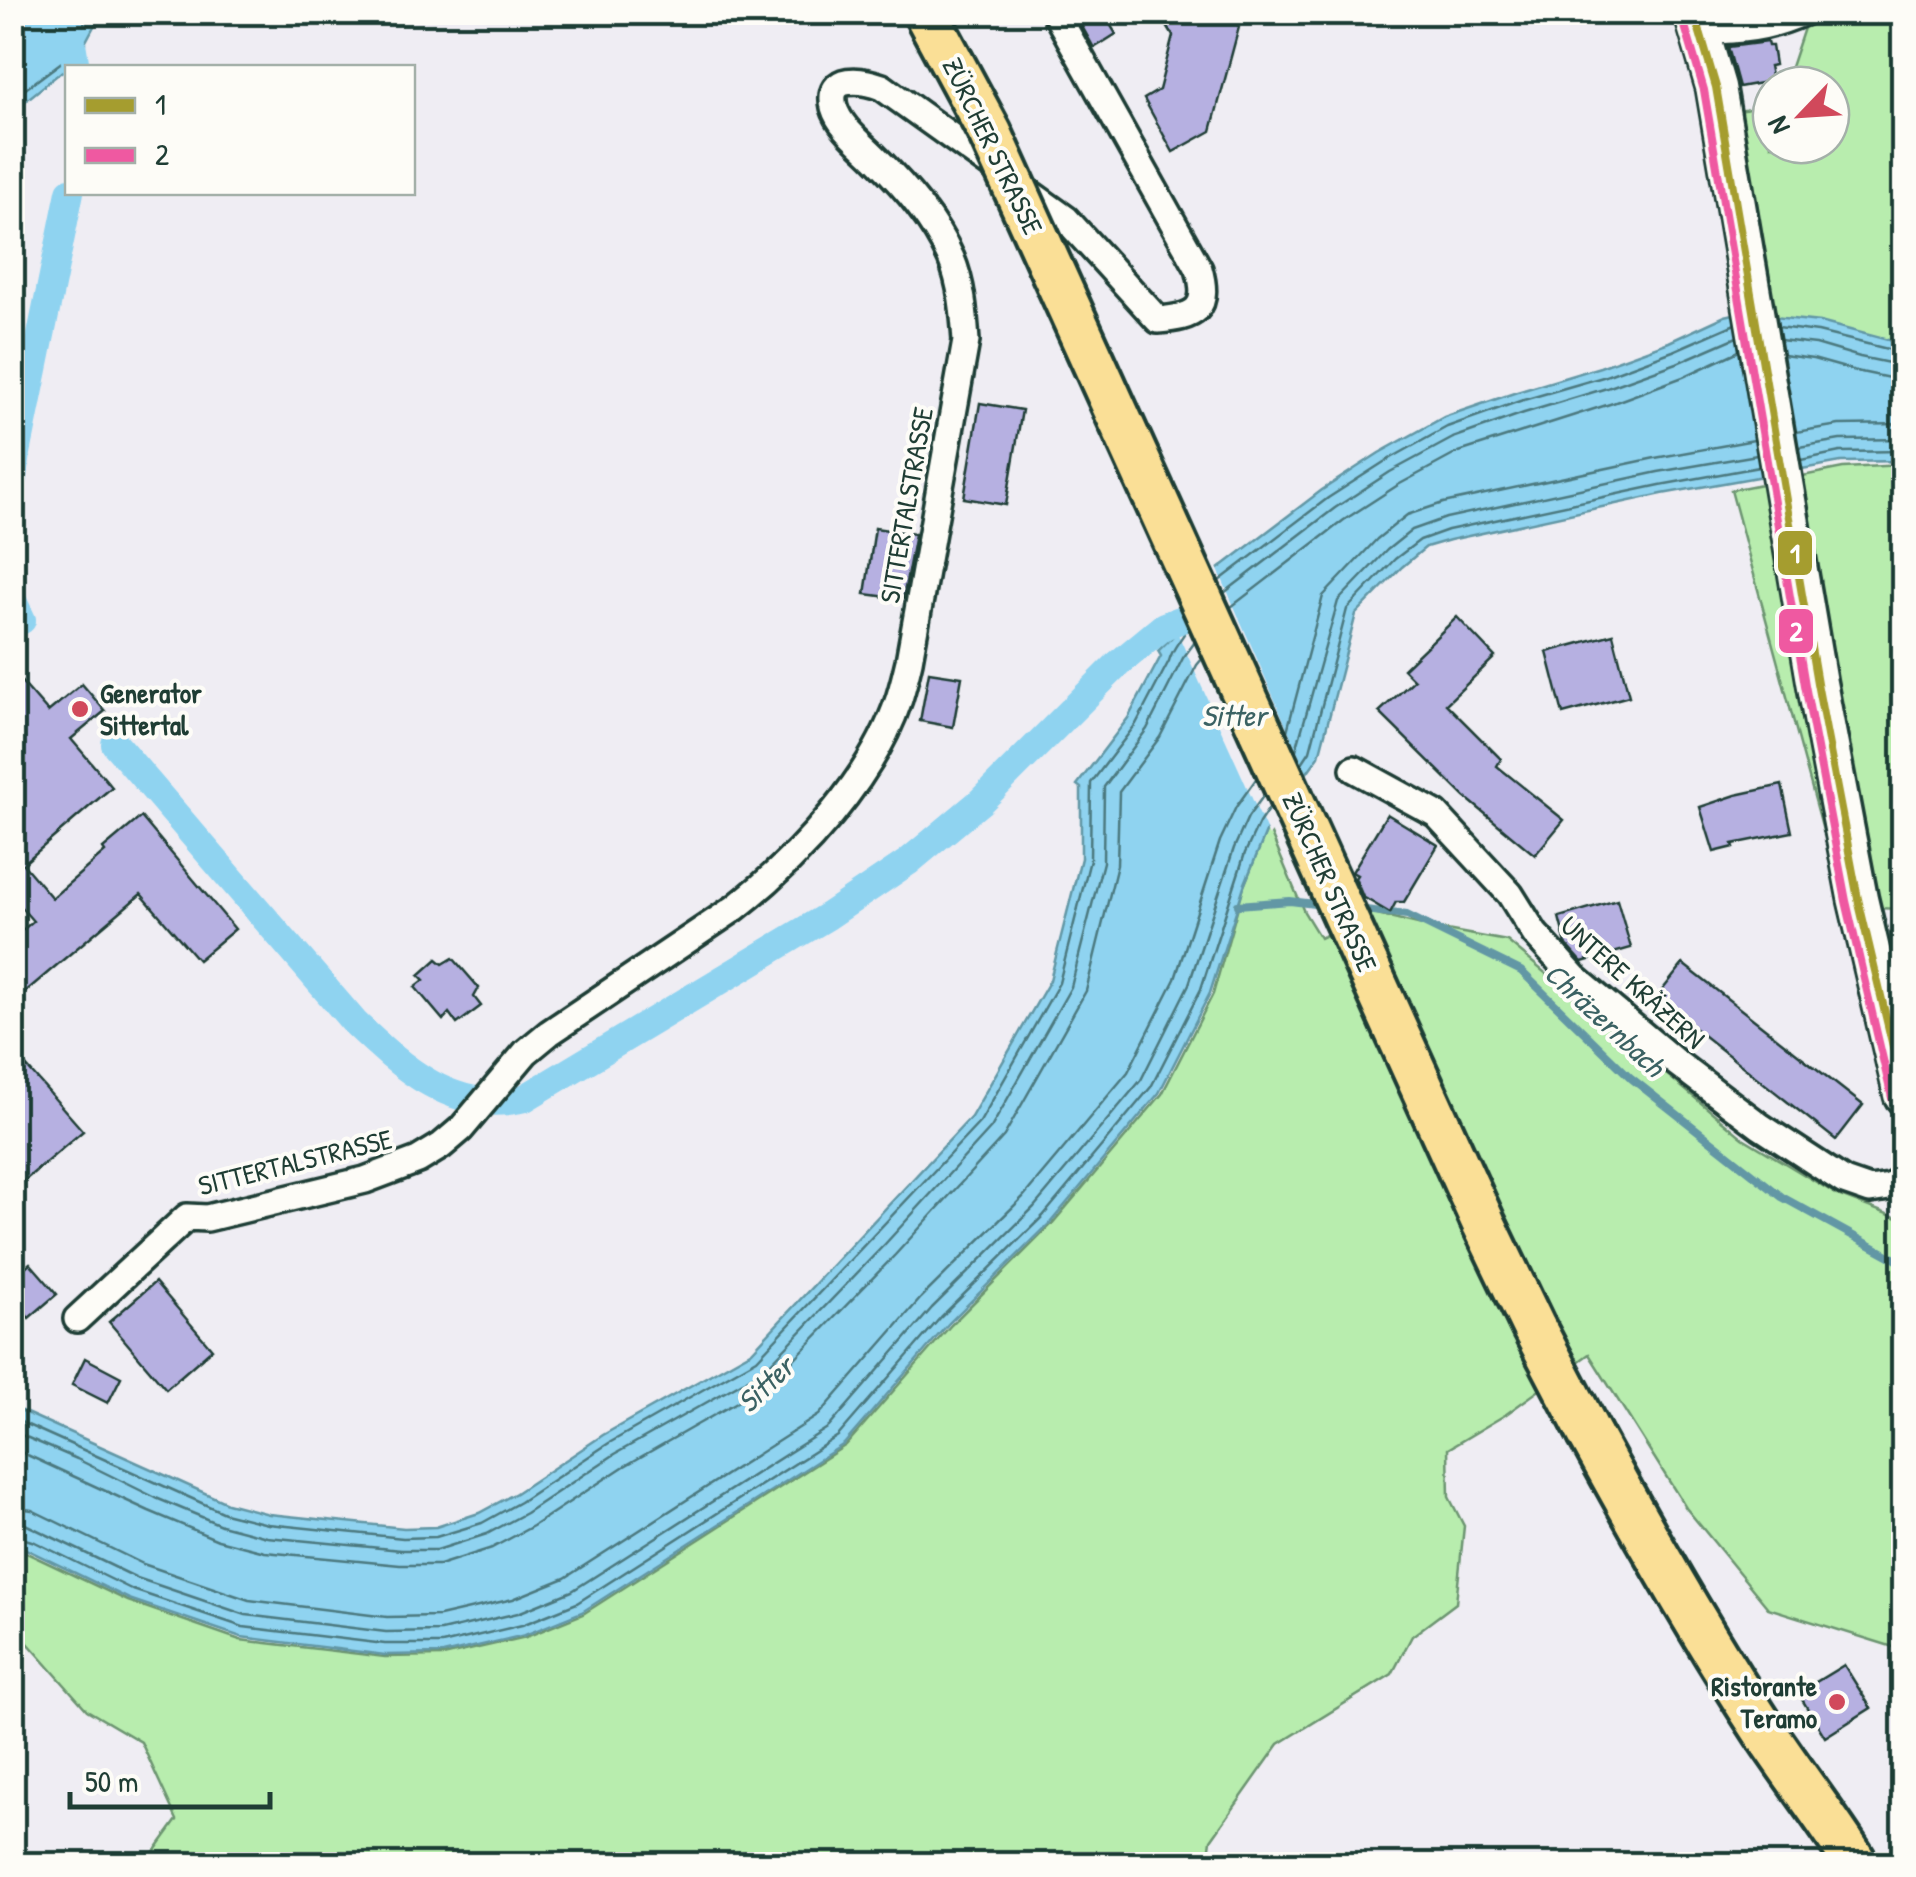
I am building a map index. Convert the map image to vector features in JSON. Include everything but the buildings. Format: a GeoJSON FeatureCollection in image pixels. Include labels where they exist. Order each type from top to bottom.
{"type":"FeatureCollection","features":[{"type":"Feature","properties":{"kind":"main road","name":"ZÜRCHER STRASSE"},"geometry":{"type":"LineString","coordinates":[[926,12],[990,132],[1534,1328],[1686,1604],[1767,1735],[1856,1864]]}},
{"type":"Feature","properties":{"kind":"main road","name":"ZÜRCHER STRASSE"},"geometry":{"type":"LineString","coordinates":[[1767,1735],[1834,1864]]}},
{"type":"Feature","properties":{"kind":"street","name":"SITTERTALSTRASSE"},"geometry":{"type":"LineString","coordinates":[[77,1318],[186,1217],[207,1218],[391,1172],[441,1146],[472,1117],[526,1052],[735,908],[791,860],[818,830],[872,756],[899,700],[966,341],[962,300],[952,260],[928,217],[840,121],[833,105],[834,92],[844,82],[866,81],[882,87],[1066,219],[1158,320],[1187,318],[1202,299],[1198,269],[1055,12]]}},
{"type":"Feature","properties":{"kind":"street"},"geometry":{"type":"LineString","coordinates":[[1698,23],[1718,29],[1757,28],[1804,12]]}},
{"type":"Feature","properties":{"kind":"street"},"geometry":{"type":"LineString","coordinates":[[1698,23],[1716,87],[1817,683],[1858,899],[1904,1095]]}},
{"type":"Feature","properties":{"kind":"street","name":"UNTERE KRÄZERN"},"geometry":{"type":"LineString","coordinates":[[1354,769],[1436,814],[1510,894],[1535,934],[1574,977],[1746,1115],[1844,1181],[1870,1190],[1904,1180]]}},
{"type":"Feature","properties":{"kind":"green space"},"geometry":{"type":"Polygon","coordinates":[[[1809,13],[1876,13],[1903,23],[1903,344],[1755,314],[1722,115],[1751,108],[1751,165],[1851,165],[1851,65],[1792,65],[1809,13]]]}},
{"type":"Feature","properties":{"kind":"green space"},"geometry":{"type":"Polygon","coordinates":[[[1903,465],[1903,909],[1844,907],[1731,490],[1843,468],[1903,465]]]}},
{"type":"Feature","properties":{"kind":"green space"},"geometry":{"type":"Polygon","coordinates":[[[1268,827],[1304,912],[1320,938],[1373,913],[1507,941],[1743,1138],[1838,1195],[1903,1220],[1903,1650],[1768,1608],[1686,1508],[1589,1354],[1505,1415],[1448,1449],[1449,1497],[1464,1526],[1456,1603],[1412,1636],[1392,1674],[1279,1744],[1211,1840],[1208,1864],[145,1864],[177,1820],[141,1742],[87,1710],[13,1626],[12,1546],[128,1601],[240,1640],[385,1657],[443,1656],[526,1637],[583,1614],[846,1445],[951,1325],[1052,1224],[1162,1094],[1213,994],[1244,886],[1268,827]]]}},
{"type":"Feature","properties":{"kind":"water"},"geometry":{"type":"Polygon","coordinates":[[[13,12],[101,13],[76,60],[65,65],[13,111],[13,12]]]}},
{"type":"Feature","properties":{"kind":"water","name":"Sitter"},"geometry":{"type":"Polygon","coordinates":[[[1738,313],[1820,322],[1903,344],[1903,461],[1841,462],[1662,494],[1450,540],[1426,547],[1402,567],[1356,614],[1319,756],[1268,827],[1244,886],[1210,993],[1159,1093],[1050,1223],[949,1323],[844,1444],[582,1612],[525,1635],[443,1654],[385,1655],[241,1637],[129,1599],[13,1543],[13,1407],[227,1503],[269,1514],[404,1528],[436,1527],[479,1513],[516,1493],[603,1435],[752,1351],[971,1117],[1050,980],[1081,858],[1081,788],[1077,785],[1128,718],[1161,656],[1158,651],[1173,636],[1193,588],[1322,490],[1444,417],[1600,367],[1738,313]]]}},
{"type":"Feature","properties":{"kind":"pier"},"geometry":{"type":"Polygon","coordinates":[[[1216,565],[1309,778],[1269,836],[1173,623],[1189,585],[1216,565]]]}},
{"type":"Feature","properties":{"kind":"waterway"},"geometry":{"type":"LineString","coordinates":[[67,12],[76,65]]}},
{"type":"Feature","properties":{"kind":"waterway"},"geometry":{"type":"LineString","coordinates":[[12,492],[69,195]]}},
{"type":"Feature","properties":{"kind":"waterway"},"geometry":{"type":"LineString","coordinates":[[12,599],[22,620]]}},
{"type":"Feature","properties":{"kind":"waterway"},"geometry":{"type":"LineString","coordinates":[[115,744],[372,1039],[431,1084],[475,1100],[499,1102],[525,1098],[828,916],[908,862],[980,802],[1118,664],[1164,626],[1180,620]]}},
{"type":"Feature","properties":{"kind":"waterway","name":"Chräzernbach"},"geometry":{"type":"LineString","coordinates":[[1238,905],[1290,901],[1323,905]]}},
{"type":"Feature","properties":{"kind":"waterway","name":"Chräzernbach"},"geometry":{"type":"LineString","coordinates":[[1357,909],[1407,915],[1521,971],[1631,1078],[1782,1197],[1899,1261],[1904,1269]]}},
{"type":"Feature","properties":{"kind":"transit line","name":"1"},"geometry":{"type":"LineString","coordinates":[[1694,12],[1716,87],[1817,683],[1858,899],[1904,1093]]}},
{"type":"Feature","properties":{"kind":"transit line","name":"2"},"geometry":{"type":"LineString","coordinates":[[1682,16],[1704,90],[1805,685],[1846,901],[1892,1098]]}},
{"type":"Feature","properties":{"kind":"place","name":"Generator Sittertal"},"geometry":{"type":"Point","coordinates":[80,709]}},
{"type":"Feature","properties":{"kind":"place","name":"Ristorante Teramo"},"geometry":{"type":"Point","coordinates":[1837,1702]}}]}
